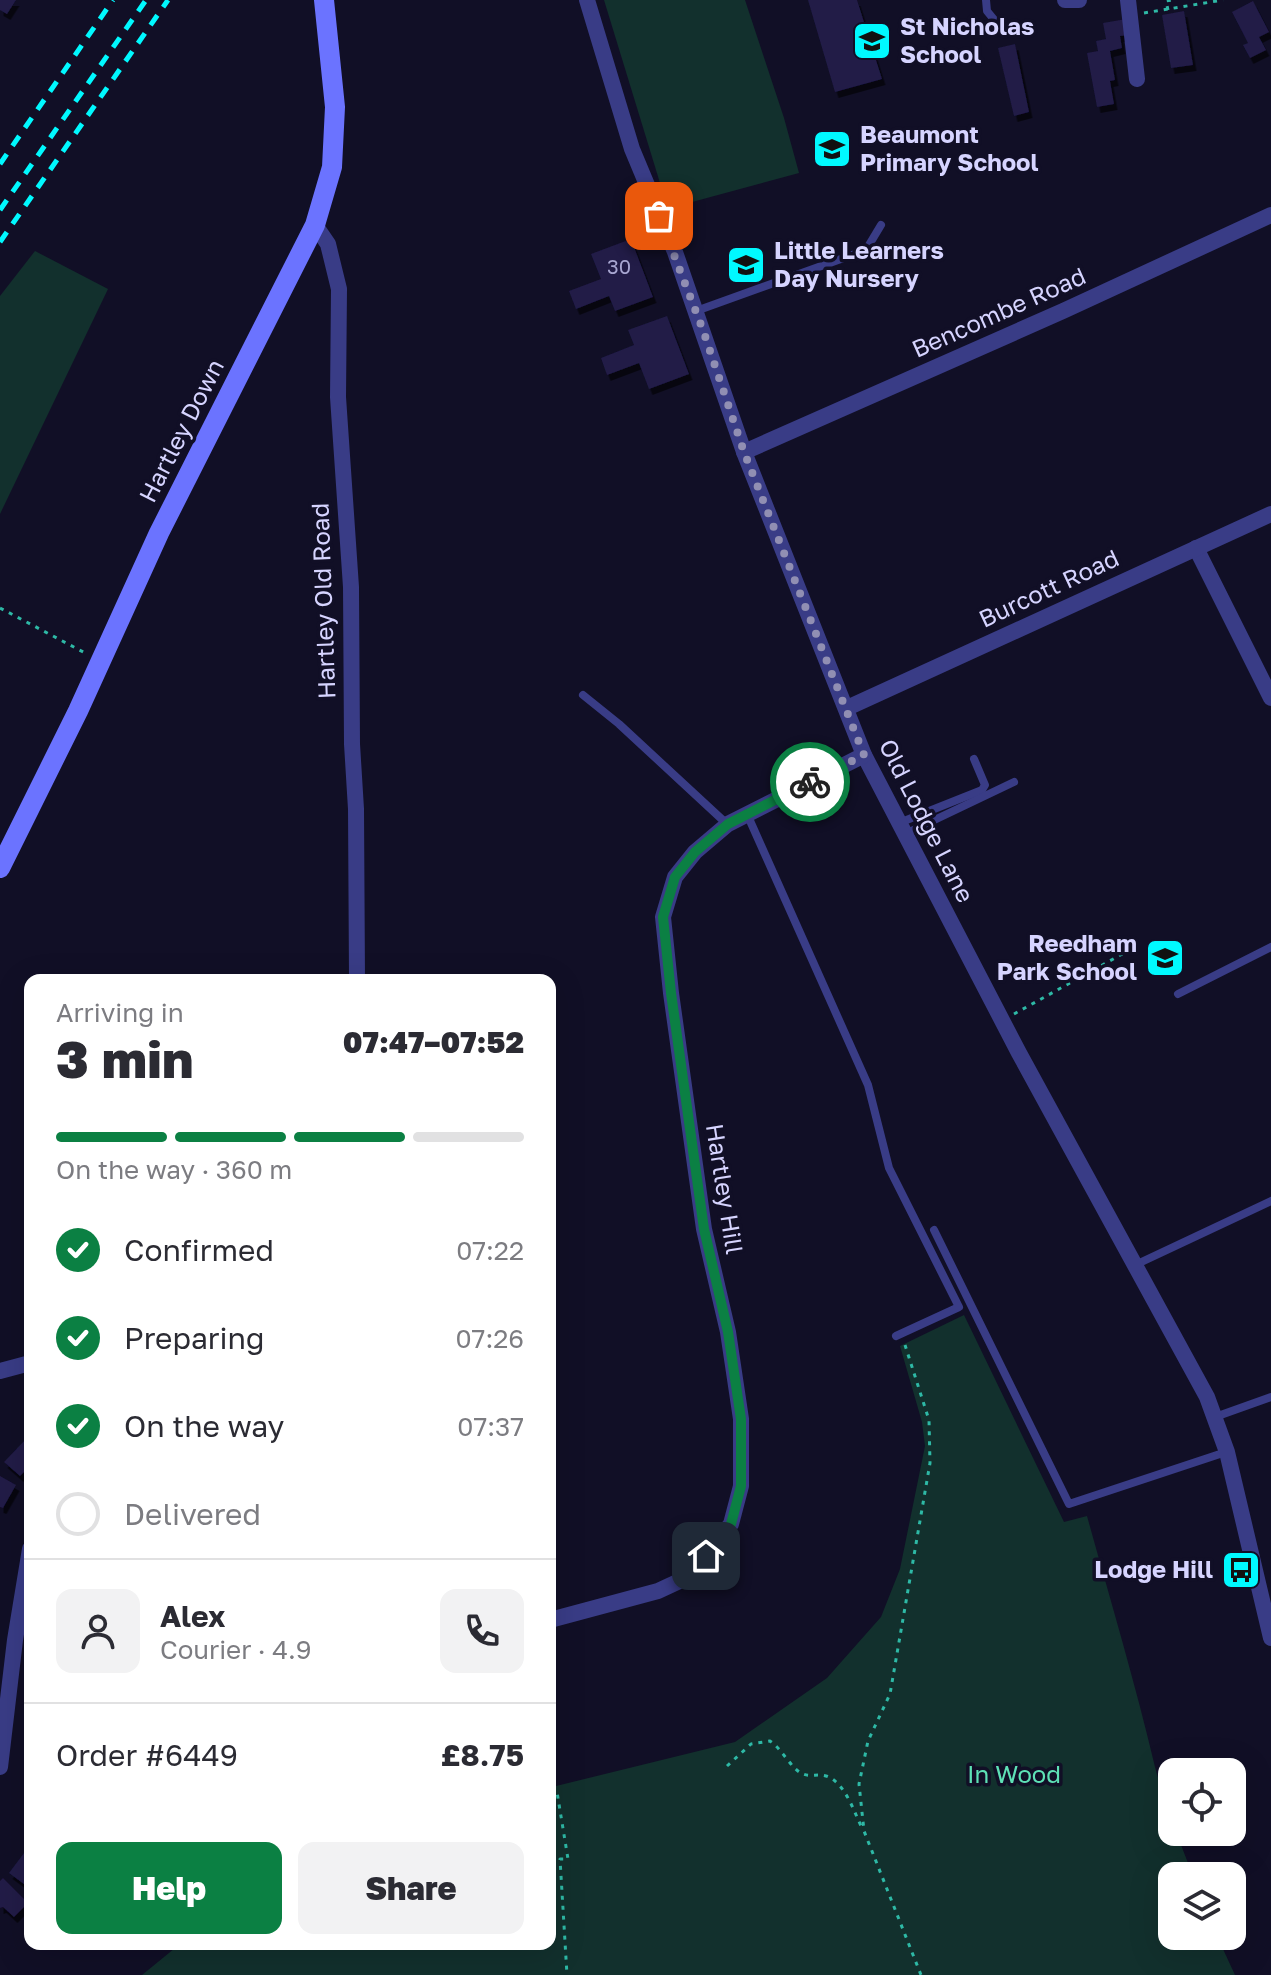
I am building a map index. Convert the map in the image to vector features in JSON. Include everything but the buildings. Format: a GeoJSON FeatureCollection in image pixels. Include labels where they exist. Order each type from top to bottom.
{"type":"FeatureCollection","features":[{"type":"Feature","properties":{"kind":"street","name":"Hartley Down"},"geometry":{"type":"LineString","coordinates":[[0,868],[159,533],[315,225],[332,167],[335,107],[324,0]]}},
{"type":"Feature","properties":{"kind":"street","name":"Old Lodge Lane"},"geometry":{"type":"LineString","coordinates":[[587,0],[632,149],[696,311],[744,452],[864,755],[1002,1020],[1203,1389],[1227,1452],[1263,1572],[1271,1638]]}},
{"type":"Feature","properties":{"kind":"street"},"geometry":{"type":"LineString","coordinates":[[1065,0],[1079,0]]}},
{"type":"Feature","properties":{"kind":"street"},"geometry":{"type":"LineString","coordinates":[[1130,7],[1137,79]]}},
{"type":"Feature","properties":{"kind":"street","name":"Bencombe Road"},"geometry":{"type":"LineString","coordinates":[[744,452],[1271,215]]}},
{"type":"Feature","properties":{"kind":"street","name":"Hartley Old Road"},"geometry":{"type":"LineString","coordinates":[[315,225],[328,244],[339,289],[338,397],[351,587],[357,974]]}},
{"type":"Feature","properties":{"kind":"street","name":"Burcott Road"},"geometry":{"type":"LineString","coordinates":[[847,708],[1271,514]]}},
{"type":"Feature","properties":{"kind":"street"},"geometry":{"type":"LineString","coordinates":[[1196,548],[1271,698]]}},
{"type":"Feature","properties":{"kind":"street","name":"Hartley Hill"},"geometry":{"type":"LineString","coordinates":[[556,1618],[658,1591],[686,1578],[731,1524],[741,1486],[741,1419],[728,1332],[704,1229],[671,993],[663,917],[675,877],[695,852],[728,824],[864,755]]}},
{"type":"Feature","properties":{"kind":"street"},"geometry":{"type":"LineString","coordinates":[[0,1371],[24,1365]]}},
{"type":"Feature","properties":{"kind":"street"},"geometry":{"type":"LineString","coordinates":[[0,1767],[24,1583]]}},
{"type":"Feature","properties":{"kind":"lane"},"geometry":{"type":"LineString","coordinates":[[986,0],[987,11],[996,22]]}},
{"type":"Feature","properties":{"kind":"lane"},"geometry":{"type":"LineString","coordinates":[[696,311],[866,250],[881,225]]}},
{"type":"Feature","properties":{"kind":"lane"},"geometry":{"type":"LineString","coordinates":[[583,695],[728,824]]}},
{"type":"Feature","properties":{"kind":"lane"},"geometry":{"type":"LineString","coordinates":[[901,829],[982,790],[985,785],[974,759]]}},
{"type":"Feature","properties":{"kind":"lane"},"geometry":{"type":"LineString","coordinates":[[901,829],[1014,782]]}},
{"type":"Feature","properties":{"kind":"lane"},"geometry":{"type":"LineString","coordinates":[[747,814],[868,1085],[889,1168],[959,1307],[896,1336]]}},
{"type":"Feature","properties":{"kind":"lane"},"geometry":{"type":"LineString","coordinates":[[1178,994],[1271,947]]}},
{"type":"Feature","properties":{"kind":"lane"},"geometry":{"type":"LineString","coordinates":[[1135,1265],[1271,1201]]}},
{"type":"Feature","properties":{"kind":"lane"},"geometry":{"type":"LineString","coordinates":[[934,1230],[1069,1504],[1227,1452]]}},
{"type":"Feature","properties":{"kind":"lane"},"geometry":{"type":"LineString","coordinates":[[1214,1417],[1271,1397]]}},
{"type":"Feature","properties":{"kind":"path"},"geometry":{"type":"LineString","coordinates":[[1168,10],[1166,1],[1172,0]]}},
{"type":"Feature","properties":{"kind":"path"},"geometry":{"type":"LineString","coordinates":[[1130,7],[1168,10],[1223,0]]}},
{"type":"Feature","properties":{"kind":"path"},"geometry":{"type":"LineString","coordinates":[[0,608],[101,660]]}},
{"type":"Feature","properties":{"kind":"path"},"geometry":{"type":"LineString","coordinates":[[1002,1020],[1133,948]]}},
{"type":"Feature","properties":{"kind":"path"},"geometry":{"type":"LineString","coordinates":[[864,1831],[859,1784],[868,1741],[890,1694],[930,1463],[929,1420],[905,1347],[906,1340]]}},
{"type":"Feature","properties":{"kind":"path"},"geometry":{"type":"LineString","coordinates":[[727,1766],[751,1744],[770,1741],[781,1748],[797,1772],[828,1776],[835,1781],[864,1831],[921,1975]]}},
{"type":"Feature","properties":{"kind":"path"},"geometry":{"type":"LineString","coordinates":[[556,1792],[568,1859],[560,1859],[567,1975]]}},
{"type":"Feature","properties":{"kind":"green space"},"geometry":{"type":"Polygon","coordinates":[[[604,0],[745,0],[799,173],[670,208],[604,0]]]}},
{"type":"Feature","properties":{"kind":"green space"},"geometry":{"type":"Polygon","coordinates":[[[35,251],[108,289],[0,514],[0,296],[35,251]]]}},
{"type":"Feature","properties":{"kind":"green space","name":"In Wood"},"geometry":{"type":"Polygon","coordinates":[[[964,1315],[1064,1522],[1087,1516],[1158,1778],[1158,1846],[1181,1846],[1188,1862],[1158,1862],[1158,1950],[1223,1950],[1235,1975],[142,1975],[173,1950],[556,1950],[556,1786],[735,1742],[827,1678],[881,1617],[900,1569],[925,1446],[922,1422],[900,1346],[964,1315]]]}},
{"type":"Feature","properties":{"kind":"railway"},"geometry":{"type":"LineString","coordinates":[[0,164],[113,0]]}},
{"type":"Feature","properties":{"kind":"railway"},"geometry":{"type":"LineString","coordinates":[[0,210],[146,0]]}},
{"type":"Feature","properties":{"kind":"railway"},"geometry":{"type":"LineString","coordinates":[[0,242],[168,0]]}},
{"type":"Feature","properties":{"kind":"way so far"},"geometry":{"type":"LineString","coordinates":[[659,216],[703,330],[744,452],[864,755],[810,782]]}},
{"type":"Feature","properties":{"kind":"place","name":"St Nicholas School"},"geometry":{"type":"Point","coordinates":[872,41]}},
{"type":"Feature","properties":{"kind":"place","name":"Beaumont Primary School"},"geometry":{"type":"Point","coordinates":[832,149]}},
{"type":"Feature","properties":{"kind":"place","name":"Little Learners Day Nursery"},"geometry":{"type":"Point","coordinates":[746,265]}},
{"type":"Feature","properties":{"kind":"place","name":"Reedham Park School"},"geometry":{"type":"Point","coordinates":[1165,958]}},
{"type":"Feature","properties":{"kind":"place","name":"Lodge Hill"},"geometry":{"type":"Point","coordinates":[1241,1570]}},
{"type":"Feature","properties":{"kind":"route"},"geometry":{"type":"LineString","coordinates":[[706,1556],[731,1524],[741,1486],[741,1419],[728,1332],[704,1229],[663,917],[675,877],[695,852],[728,824],[810,782]]}}]}
